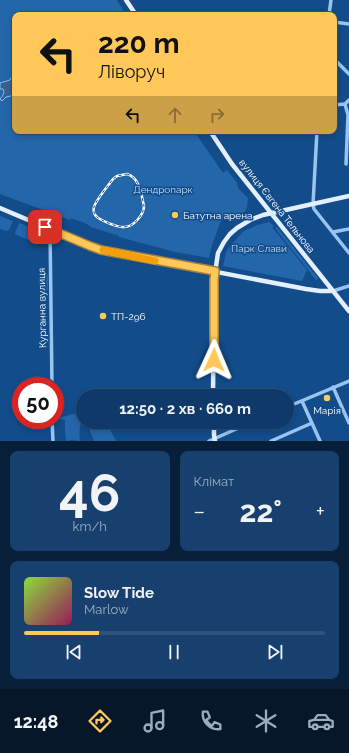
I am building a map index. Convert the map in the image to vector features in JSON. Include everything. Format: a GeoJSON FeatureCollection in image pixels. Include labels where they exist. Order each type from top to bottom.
{"type":"FeatureCollection","features":[{"type":"Feature","properties":{"kind":"main road"},"geometry":{"type":"LineString","coordinates":[[126,0],[134,12]]}},
{"type":"Feature","properties":{"kind":"main road","name":"вулиця Євгена Тельнова"},"geometry":{"type":"LineString","coordinates":[[212,134],[232,164],[349,311]]}},
{"type":"Feature","properties":{"kind":"main road"},"geometry":{"type":"LineString","coordinates":[[213,389],[214,280],[218,253],[224,242],[237,228],[250,220],[263,215],[349,196]]}},
{"type":"Feature","properties":{"kind":"main road"},"geometry":{"type":"LineString","coordinates":[[0,208],[101,250],[306,289],[333,291]]}},
{"type":"Feature","properties":{"kind":"main road"},"geometry":{"type":"LineString","coordinates":[[214,429],[214,440]]}},
{"type":"Feature","properties":{"kind":"street"},"geometry":{"type":"LineString","coordinates":[[330,12],[332,0]]}},
{"type":"Feature","properties":{"kind":"street"},"geometry":{"type":"LineString","coordinates":[[337,22],[349,24]]}},
{"type":"Feature","properties":{"kind":"street"},"geometry":{"type":"LineString","coordinates":[[337,62],[349,74]]}},
{"type":"Feature","properties":{"kind":"street"},"geometry":{"type":"LineString","coordinates":[[337,105],[344,104],[349,100]]}},
{"type":"Feature","properties":{"kind":"street"},"geometry":{"type":"LineString","coordinates":[[344,104],[348,115],[346,164]]}},
{"type":"Feature","properties":{"kind":"street"},"geometry":{"type":"LineString","coordinates":[[317,134],[314,209],[349,253]]}},
{"type":"Feature","properties":{"kind":"street","name":"Курганна вулиця"},"geometry":{"type":"LineString","coordinates":[[50,229],[52,377]]}},
{"type":"Feature","properties":{"kind":"street"},"geometry":{"type":"LineString","coordinates":[[333,232],[349,229]]}},
{"type":"Feature","properties":{"kind":"street"},"geometry":{"type":"LineString","coordinates":[[333,291],[349,286]]}},
{"type":"Feature","properties":{"kind":"street"},"geometry":{"type":"LineString","coordinates":[[294,404],[349,381]]}},
{"type":"Feature","properties":{"kind":"street"},"geometry":{"type":"LineString","coordinates":[[333,388],[349,423]]}},
{"type":"Feature","properties":{"kind":"street"},"geometry":{"type":"LineString","coordinates":[[302,401],[320,441]]}},
{"type":"Feature","properties":{"kind":"street"},"geometry":{"type":"LineString","coordinates":[[271,441],[312,423]]}},
{"type":"Feature","properties":{"kind":"street"},"geometry":{"type":"LineString","coordinates":[[52,429],[53,441]]}},
{"type":"Feature","properties":{"kind":"street"},"geometry":{"type":"LineString","coordinates":[[209,441],[237,429]]}},
{"type":"Feature","properties":{"kind":"green space","name":"Дендропарк"},"geometry":{"type":"Polygon","coordinates":[[[0,0],[117,0],[124,12],[12,12],[12,134],[196,134],[223,173],[227,170],[237,183],[238,188],[248,198],[245,212],[226,215],[220,223],[209,258],[175,252],[119,237],[71,218],[70,220],[0,194],[0,0]]]}},
{"type":"Feature","properties":{"kind":"green space"},"geometry":{"type":"Polygon","coordinates":[[[0,216],[13,221],[9,230],[6,231],[0,229],[0,216]]]}},
{"type":"Feature","properties":{"kind":"green space","name":"Парк Слави"},"geometry":{"type":"Polygon","coordinates":[[[269,222],[274,226],[272,227],[307,270],[302,281],[223,266],[229,247],[244,231],[257,225],[269,222]]]}},
{"type":"Feature","properties":{"kind":"green space"},"geometry":{"type":"Polygon","coordinates":[[[19,223],[36,229],[31,241],[16,235],[15,233],[19,223]]]}},
{"type":"Feature","properties":{"kind":"green space"},"geometry":{"type":"Polygon","coordinates":[[[277,227],[318,279],[316,280],[275,228],[277,227]]]}},
{"type":"Feature","properties":{"kind":"green space"},"geometry":{"type":"Polygon","coordinates":[[[41,272],[48,275],[48,290],[40,290],[38,280],[41,272]]]}},
{"type":"Feature","properties":{"kind":"green space"},"geometry":{"type":"Polygon","coordinates":[[[76,414],[76,429],[80,429],[80,441],[66,441],[64,416],[76,414]]]}},
{"type":"Feature","properties":{"kind":"green space"},"geometry":{"type":"Polygon","coordinates":[[[90,429],[110,429],[116,441],[94,441],[90,429]]]}},
{"type":"Feature","properties":{"kind":"shaded area"},"geometry":{"type":"Polygon","coordinates":[[[12,76],[12,96],[6,97],[2,101],[0,99],[4,91],[3,89],[0,89],[0,83],[10,80],[12,76]]]}},
{"type":"Feature","properties":{"kind":"railway"},"geometry":{"type":"LineString","coordinates":[[127,174],[135,179],[137,183],[141,192],[144,209],[135,222],[131,225],[121,227],[98,218],[95,214],[94,208],[95,204],[113,179],[117,176],[127,174]]}},
{"type":"Feature","properties":{"kind":"slow traffic"},"geometry":{"type":"LineString","coordinates":[[103,250],[155,261]]}},
{"type":"Feature","properties":{"kind":"place","name":"Батутна арена"},"geometry":{"type":"Point","coordinates":[175,215]}},
{"type":"Feature","properties":{"kind":"place","name":"ТП-296"},"geometry":{"type":"Point","coordinates":[103,316]}},
{"type":"Feature","properties":{"kind":"place","name":"Марія"},"geometry":{"type":"Point","coordinates":[327,398]}},
{"type":"Feature","properties":{"kind":"route"},"geometry":{"type":"LineString","coordinates":[[45,227],[101,250],[215,271],[214,360]]}}]}
